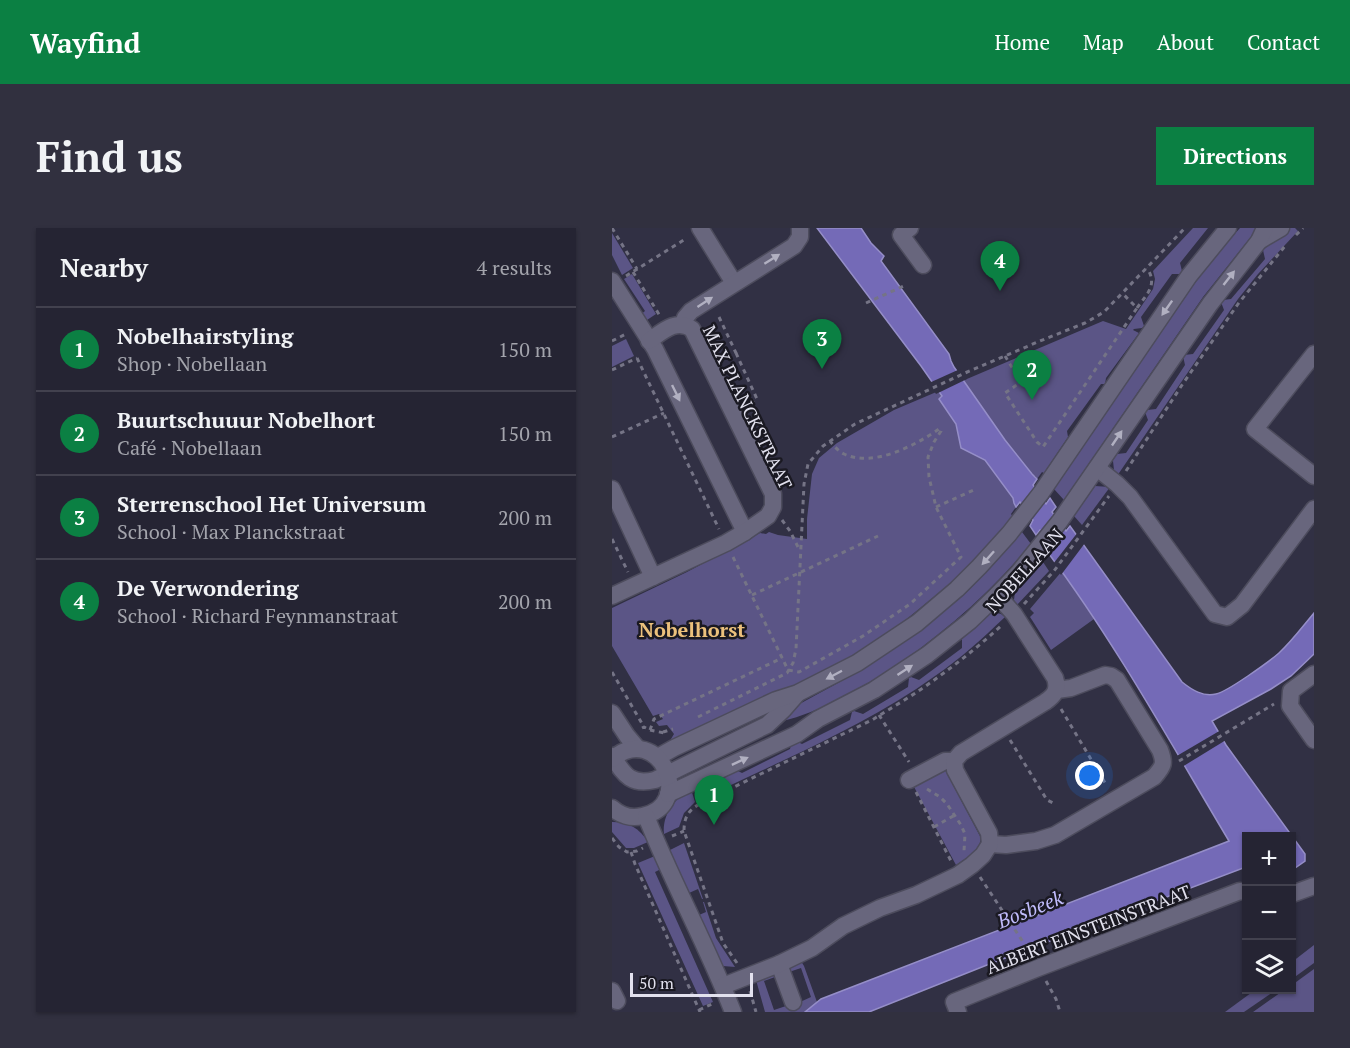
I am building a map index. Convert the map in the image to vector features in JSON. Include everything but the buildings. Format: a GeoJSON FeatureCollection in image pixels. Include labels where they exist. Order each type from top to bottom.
{"type":"FeatureCollection","features":[{"type":"Feature","properties":{"kind":"street","name":"MAX PLANCKSTRAAT"},"geometry":{"type":"LineString","coordinates":[[649,341],[675,327],[691,311],[794,246],[800,237],[800,228]]}},
{"type":"Feature","properties":{"kind":"street","name":"NOBELLAAN"},"geometry":{"type":"LineString","coordinates":[[658,757],[776,700],[798,693],[857,663],[916,623],[957,589],[1026,513],[1189,276],[1228,228]]}},
{"type":"Feature","properties":{"kind":"street","name":"NOBELLAAN"},"geometry":{"type":"LineString","coordinates":[[668,794],[797,734],[818,719],[874,690],[927,655],[970,621],[1019,572],[1060,521],[1210,304],[1262,235],[1281,228]]}},
{"type":"Feature","properties":{"kind":"street"},"geometry":{"type":"LineString","coordinates":[[700,229],[734,284]]}},
{"type":"Feature","properties":{"kind":"street"},"geometry":{"type":"LineString","coordinates":[[905,231],[923,265]]}},
{"type":"Feature","properties":{"kind":"street"},"geometry":{"type":"LineString","coordinates":[[613,283],[655,349],[745,532]]}},
{"type":"Feature","properties":{"kind":"street","name":"MAX PLANCKSTRAAT"},"geometry":{"type":"LineString","coordinates":[[612,596],[726,543],[768,516],[773,507],[773,494],[692,329],[688,326],[675,327]]}},
{"type":"Feature","properties":{"kind":"street"},"geometry":{"type":"LineString","coordinates":[[1314,354],[1255,429],[1314,476]]}},
{"type":"Feature","properties":{"kind":"street"},"geometry":{"type":"LineString","coordinates":[[1097,468],[1117,484],[1137,506],[1215,614],[1227,617],[1242,605],[1314,509]]}},
{"type":"Feature","properties":{"kind":"street"},"geometry":{"type":"LineString","coordinates":[[612,489],[653,577]]}},
{"type":"Feature","properties":{"kind":"street"},"geometry":{"type":"LineString","coordinates":[[723,986],[812,948],[843,926],[880,908],[916,895],[965,870],[983,855],[990,844],[989,833],[955,770],[954,761],[961,753],[1045,702],[1057,690],[1055,678],[1014,614],[997,595]]}},
{"type":"Feature","properties":{"kind":"street"},"geometry":{"type":"LineString","coordinates":[[1314,674],[1291,692],[1290,698],[1290,706],[1314,740]]}},
{"type":"Feature","properties":{"kind":"street"},"geometry":{"type":"LineString","coordinates":[[990,844],[1006,845],[1036,841],[1055,835],[1154,777],[1162,767],[1163,758],[1160,750],[1117,680],[1105,675],[1071,688],[1057,690]]}},
{"type":"Feature","properties":{"kind":"street","name":"NOBELLAAN"},"geometry":{"type":"LineString","coordinates":[[612,757],[632,780],[646,782],[767,725],[798,693]]}},
{"type":"Feature","properties":{"kind":"street"},"geometry":{"type":"LineString","coordinates":[[612,713],[638,749]]}},
{"type":"Feature","properties":{"kind":"street","name":"NOBELLAAN"},"geometry":{"type":"LineString","coordinates":[[767,725],[818,719]]}},
{"type":"Feature","properties":{"kind":"street"},"geometry":{"type":"LineString","coordinates":[[612,757],[625,751],[638,749],[646,751],[663,762],[670,784],[662,805],[646,816],[631,817],[612,808]]}},
{"type":"Feature","properties":{"kind":"street"},"geometry":{"type":"LineString","coordinates":[[913,778],[945,761],[954,761]]}},
{"type":"Feature","properties":{"kind":"street"},"geometry":{"type":"LineString","coordinates":[[646,816],[733,1012]]}},
{"type":"Feature","properties":{"kind":"street"},"geometry":{"type":"LineString","coordinates":[[1296,893],[1314,886]]}},
{"type":"Feature","properties":{"kind":"street","name":"ALBERT EINSTEINSTRAAT"},"geometry":{"type":"LineString","coordinates":[[958,1012],[954,1002],[1242,891]]}},
{"type":"Feature","properties":{"kind":"street"},"geometry":{"type":"LineString","coordinates":[[779,964],[793,1002]]}},
{"type":"Feature","properties":{"kind":"path"},"geometry":{"type":"LineString","coordinates":[[612,228],[637,269]]}},
{"type":"Feature","properties":{"kind":"path"},"geometry":{"type":"LineString","coordinates":[[691,720],[770,682],[786,673],[793,663],[796,649],[804,484],[808,464],[823,446],[855,424],[965,373],[1085,323],[1104,312],[1185,228]]}},
{"type":"Feature","properties":{"kind":"path","name":"NOBELLAAN"},"geometry":{"type":"LineString","coordinates":[[745,977],[723,943],[684,831],[686,816],[694,807],[879,715],[919,691],[980,645],[1014,614],[1054,571],[1082,535],[1238,304],[1303,228]]}},
{"type":"Feature","properties":{"kind":"path"},"geometry":{"type":"LineString","coordinates":[[613,283],[700,229]]}},
{"type":"Feature","properties":{"kind":"path"},"geometry":{"type":"LineString","coordinates":[[1005,356],[1021,382],[1005,393],[1037,442],[1043,447],[1151,288],[1151,275],[1147,268]]}},
{"type":"Feature","properties":{"kind":"path"},"geometry":{"type":"LineString","coordinates":[[633,272],[675,327]]}},
{"type":"Feature","properties":{"kind":"path"},"geometry":{"type":"LineString","coordinates":[[866,303],[906,285]]}},
{"type":"Feature","properties":{"kind":"path"},"geometry":{"type":"LineString","coordinates":[[1122,293],[1137,308]]}},
{"type":"Feature","properties":{"kind":"path"},"geometry":{"type":"LineString","coordinates":[[710,367],[736,353],[719,317]]}},
{"type":"Feature","properties":{"kind":"path"},"geometry":{"type":"LineString","coordinates":[[612,370],[638,358],[788,670]]}},
{"type":"Feature","properties":{"kind":"path"},"geometry":{"type":"LineString","coordinates":[[612,437],[664,413]]}},
{"type":"Feature","properties":{"kind":"path"},"geometry":{"type":"LineString","coordinates":[[788,670],[799,672],[863,636],[910,604],[961,557],[936,507],[929,477],[928,457],[941,429],[910,447],[889,455],[871,457],[847,455],[838,450],[830,441]]}},
{"type":"Feature","properties":{"kind":"path"},"geometry":{"type":"LineString","coordinates":[[936,507],[976,489]]}},
{"type":"Feature","properties":{"kind":"path"},"geometry":{"type":"LineString","coordinates":[[773,507],[790,531],[800,552]]}},
{"type":"Feature","properties":{"kind":"path"},"geometry":{"type":"LineString","coordinates":[[752,596],[878,536]]}},
{"type":"Feature","properties":{"kind":"path"},"geometry":{"type":"LineString","coordinates":[[612,539],[635,585]]}},
{"type":"Feature","properties":{"kind":"path"},"geometry":{"type":"LineString","coordinates":[[650,730],[654,719],[783,658]]}},
{"type":"Feature","properties":{"kind":"path"},"geometry":{"type":"LineString","coordinates":[[612,672],[644,727]]}},
{"type":"Feature","properties":{"kind":"path"},"geometry":{"type":"LineString","coordinates":[[1178,762],[1274,704],[1290,698]]}},
{"type":"Feature","properties":{"kind":"path"},"geometry":{"type":"LineString","coordinates":[[1060,708],[1099,777],[1116,800]]}},
{"type":"Feature","properties":{"kind":"path"},"geometry":{"type":"LineString","coordinates":[[879,715],[913,778],[934,827],[965,870],[1010,923],[1031,955]]}},
{"type":"Feature","properties":{"kind":"path"},"geometry":{"type":"LineString","coordinates":[[663,732],[681,725]]}},
{"type":"Feature","properties":{"kind":"path"},"geometry":{"type":"LineString","coordinates":[[1003,728],[1047,800],[1055,804]]}},
{"type":"Feature","properties":{"kind":"path"},"geometry":{"type":"LineString","coordinates":[[913,778],[940,797],[955,815],[965,834],[965,870]]}},
{"type":"Feature","properties":{"kind":"path"},"geometry":{"type":"LineString","coordinates":[[934,827],[955,815]]}},
{"type":"Feature","properties":{"kind":"path"},"geometry":{"type":"LineString","coordinates":[[631,852],[700,1012]]}},
{"type":"Feature","properties":{"kind":"path"},"geometry":{"type":"LineString","coordinates":[[745,977],[756,1012]]}},
{"type":"Feature","properties":{"kind":"shaded area"},"geometry":{"type":"Polygon","coordinates":[[[817,228],[861,228],[884,256],[881,261],[949,354],[954,367],[1005,440],[1037,479],[1033,485],[1046,504],[1050,498],[1056,507],[1052,512],[1066,531],[1070,526],[1182,682],[1202,694],[1216,694],[1229,688],[1279,653],[1314,613],[1314,654],[1291,676],[1212,721],[1226,745],[1289,832],[1242,832],[1242,869],[869,1012],[805,1012],[821,999],[1229,841],[1120,659],[1049,554],[1053,548],[1040,530],[1036,535],[1030,526],[1033,520],[1020,502],[1016,507],[1013,498],[985,460],[961,448],[956,424],[939,399],[942,396],[817,228]]]}},
{"type":"Feature","properties":{"kind":"shaded area"},"geometry":{"type":"Polygon","coordinates":[[[1193,228],[1208,228],[1180,263],[1181,274],[1172,274],[1141,317],[1144,326],[1133,330],[1139,333],[1106,378],[1105,384],[1101,384],[1067,431],[1068,437],[1044,473],[1042,472],[1037,479],[1035,476],[1014,504],[1016,507],[1011,514],[1013,517],[966,569],[903,622],[849,658],[673,743],[671,739],[674,734],[667,725],[659,726],[656,722],[663,719],[659,714],[653,716],[612,646],[612,608],[760,533],[769,532],[807,539],[812,474],[819,458],[837,443],[894,410],[1103,321],[1126,329],[1153,289],[1155,279],[1153,271],[1193,228]]]}},
{"type":"Feature","properties":{"kind":"shaded area"},"geometry":{"type":"Polygon","coordinates":[[[1240,228],[1258,228],[1203,297],[1064,500],[1054,489],[1191,288],[1240,228]]]}},
{"type":"Feature","properties":{"kind":"shaded area"},"geometry":{"type":"Polygon","coordinates":[[[1288,228],[1295,228],[1298,231],[1238,299],[1117,476],[1112,460],[1117,454],[1126,453],[1148,420],[1145,412],[1156,409],[1185,365],[1183,356],[1193,354],[1224,310],[1221,302],[1231,299],[1265,259],[1263,250],[1288,228]]]}},
{"type":"Feature","properties":{"kind":"shaded area"},"geometry":{"type":"Polygon","coordinates":[[[612,233],[633,268],[622,275],[612,255],[612,233]]]}},
{"type":"Feature","properties":{"kind":"shaded area"},"geometry":{"type":"Polygon","coordinates":[[[632,274],[656,314],[644,322],[639,316],[645,311],[624,279],[632,274]]]}},
{"type":"Feature","properties":{"kind":"shaded area"},"geometry":{"type":"Polygon","coordinates":[[[626,339],[634,356],[612,367],[612,346],[626,339]]]}},
{"type":"Feature","properties":{"kind":"shaded area"},"geometry":{"type":"Polygon","coordinates":[[[1095,486],[1110,487],[1082,525],[1074,516],[1095,486]]]}},
{"type":"Feature","properties":{"kind":"shaded area"},"geometry":{"type":"Polygon","coordinates":[[[1022,532],[1031,544],[1015,563],[962,615],[924,646],[883,674],[835,701],[783,721],[794,707],[867,667],[925,627],[966,593],[1022,532]]]}},
{"type":"Feature","properties":{"kind":"shaded area"},"geometry":{"type":"Polygon","coordinates":[[[1041,559],[1049,571],[1016,606],[1014,591],[1041,559]]]}},
{"type":"Feature","properties":{"kind":"shaded area"},"geometry":{"type":"Polygon","coordinates":[[[1062,571],[1094,619],[1051,650],[1030,617],[1034,613],[1030,609],[1062,571]]]}},
{"type":"Feature","properties":{"kind":"shaded area"},"geometry":{"type":"Polygon","coordinates":[[[992,612],[1005,617],[953,663],[909,693],[827,740],[712,794],[706,782],[734,769],[742,773],[790,749],[794,740],[802,744],[850,720],[854,711],[863,714],[908,687],[909,678],[919,680],[962,648],[962,639],[992,612]]]}},
{"type":"Feature","properties":{"kind":"shaded area"},"geometry":{"type":"Polygon","coordinates":[[[944,768],[981,838],[975,851],[956,865],[913,785],[944,768]]]}},
{"type":"Feature","properties":{"kind":"shaded area"},"geometry":{"type":"Polygon","coordinates":[[[691,789],[695,802],[684,813],[679,827],[664,834],[665,820],[670,808],[691,789]]]}},
{"type":"Feature","properties":{"kind":"shaded area"},"geometry":{"type":"Polygon","coordinates":[[[612,822],[624,823],[633,827],[648,842],[634,848],[626,848],[612,832],[612,822]]]}},
{"type":"Feature","properties":{"kind":"shaded area"},"geometry":{"type":"Polygon","coordinates":[[[1296,842],[1305,854],[1305,861],[1296,867],[1296,842]]]}},
{"type":"Feature","properties":{"kind":"shaded area"},"geometry":{"type":"Polygon","coordinates":[[[684,843],[703,899],[698,889],[689,893],[670,850],[684,843]]]}},
{"type":"Feature","properties":{"kind":"shaded area"},"geometry":{"type":"Polygon","coordinates":[[[655,856],[661,869],[655,872],[713,1002],[703,1006],[638,863],[655,856]]]}},
{"type":"Feature","properties":{"kind":"shaded area"},"geometry":{"type":"Polygon","coordinates":[[[703,902],[716,938],[735,967],[723,966],[699,915],[706,912],[703,902]]]}},
{"type":"Feature","properties":{"kind":"shaded area"},"geometry":{"type":"Polygon","coordinates":[[[1314,945],[1314,963],[1296,976],[1296,959],[1314,945]]]}},
{"type":"Feature","properties":{"kind":"shaded area"},"geometry":{"type":"Polygon","coordinates":[[[801,961],[817,1002],[805,1012],[765,1012],[756,980],[774,974],[775,977],[764,981],[774,1010],[786,1006],[787,1008],[811,997],[801,968],[789,972],[788,968],[801,961]]]}},
{"type":"Feature","properties":{"kind":"shaded area"},"geometry":{"type":"Polygon","coordinates":[[[1314,969],[1314,1012],[1253,1012],[1278,994],[1296,994],[1296,982],[1314,969]]]}},
{"type":"Feature","properties":{"kind":"shaded area"},"geometry":{"type":"Polygon","coordinates":[[[1250,994],[1270,994],[1244,1012],[1225,1012],[1250,994]]]}},
{"type":"Feature","properties":{"kind":"pier"},"geometry":{"type":"Polygon","coordinates":[[[960,369],[967,379],[936,394],[929,383],[960,369]]]}},
{"type":"Feature","properties":{"kind":"pier"},"geometry":{"type":"Polygon","coordinates":[[[1078,532],[1085,543],[1061,575],[1053,564],[1078,532]]]}},
{"type":"Feature","properties":{"kind":"pier"},"geometry":{"type":"Polygon","coordinates":[[[1221,730],[1226,740],[1182,767],[1175,757],[1221,730]]]}},
{"type":"Feature","properties":{"kind":"place","name":"De Verwondering"},"geometry":{"type":"Point","coordinates":[1000,291]}},
{"type":"Feature","properties":{"kind":"place","name":"Sterrenschool Het Universum"},"geometry":{"type":"Point","coordinates":[822,369]}},
{"type":"Feature","properties":{"kind":"place","name":"Buurtschuuur Nobelhort"},"geometry":{"type":"Point","coordinates":[1032,400]}},
{"type":"Feature","properties":{"kind":"place","name":"Nobelhairstyling"},"geometry":{"type":"Point","coordinates":[714,825]}},
{"type":"Feature","properties":{"kind":"district","name":"Nobelhorst"},"geometry":{"type":"Point","coordinates":[692,629]}},
{"type":"Feature","properties":{"kind":"water label","name":"Bosbeek"},"geometry":{"type":"Point","coordinates":[1030,909]}}]}
